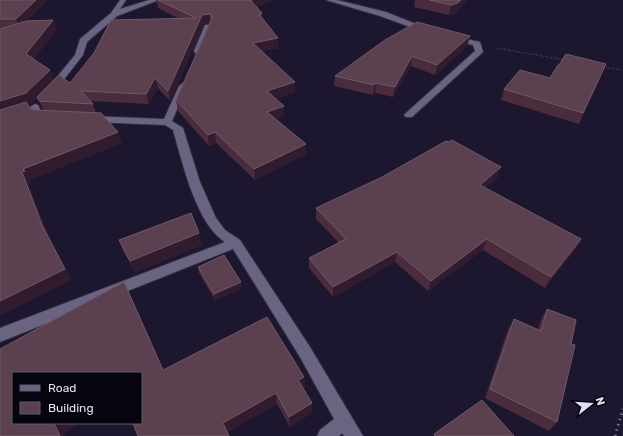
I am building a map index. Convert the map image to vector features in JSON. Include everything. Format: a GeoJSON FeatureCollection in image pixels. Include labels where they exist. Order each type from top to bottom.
{"type":"FeatureCollection","features":[{"type":"Feature","properties":{"kind":"street"},"geometry":{"type":"LineString","coordinates":[[62,117],[39,116],[37,104],[58,83],[79,55],[83,41],[114,14],[123,0]]}},
{"type":"Feature","properties":{"kind":"street"},"geometry":{"type":"LineString","coordinates":[[114,14],[156,0]]}},
{"type":"Feature","properties":{"kind":"street"},"geometry":{"type":"LineString","coordinates":[[329,0],[384,14],[433,32]]}},
{"type":"Feature","properties":{"kind":"street"},"geometry":{"type":"LineString","coordinates":[[196,56],[208,27]]}},
{"type":"Feature","properties":{"kind":"street"},"geometry":{"type":"LineString","coordinates":[[409,114],[479,52],[477,44],[446,36]]}},
{"type":"Feature","properties":{"kind":"street"},"geometry":{"type":"LineString","coordinates":[[167,122],[186,78]]}},
{"type":"Feature","properties":{"kind":"street"},"geometry":{"type":"LineString","coordinates":[[78,118],[150,120],[167,122],[178,128],[196,184],[209,216],[220,232],[236,244],[305,352],[354,436]]}},
{"type":"Feature","properties":{"kind":"street"},"geometry":{"type":"LineString","coordinates":[[0,335],[236,244]]}},
{"type":"Feature","properties":{"kind":"street"},"geometry":{"type":"LineString","coordinates":[[326,436],[344,421]]}},
{"type":"Feature","properties":{"kind":"path"},"geometry":{"type":"LineString","coordinates":[[477,44],[566,61]]}},
{"type":"Feature","properties":{"kind":"path"},"geometry":{"type":"LineString","coordinates":[[595,66],[623,70]]}},
{"type":"Feature","properties":{"kind":"path"},"geometry":{"type":"LineString","coordinates":[[615,436],[623,409]]}},
{"type":"Feature","properties":{"kind":"building"},"geometry":{"type":"Polygon","coordinates":[[[0,0],[36,0],[16,19],[0,19],[0,0]]]}},
{"type":"Feature","properties":{"kind":"building"},"geometry":{"type":"Polygon","coordinates":[[[158,0],[252,0],[251,1],[262,13],[259,14],[278,38],[253,43],[295,82],[267,91],[284,106],[267,112],[306,144],[254,169],[215,132],[208,135],[176,100],[212,18],[210,14],[202,15],[168,91],[155,78],[146,94],[81,91],[93,104],[39,101],[37,97],[59,75],[70,83],[94,53],[111,20],[196,18],[158,0]]]}},
{"type":"Feature","properties":{"kind":"building"},"geometry":{"type":"Polygon","coordinates":[[[429,0],[461,0],[458,3],[451,5],[429,0]]]}},
{"type":"Feature","properties":{"kind":"building"},"geometry":{"type":"Polygon","coordinates":[[[53,20],[26,54],[50,70],[26,93],[0,101],[0,29],[26,21],[53,20]]]}},
{"type":"Feature","properties":{"kind":"building"},"geometry":{"type":"Polygon","coordinates":[[[417,22],[470,36],[437,65],[412,56],[395,87],[376,83],[374,85],[335,76],[385,40],[417,22]]]}},
{"type":"Feature","properties":{"kind":"building"},"geometry":{"type":"Polygon","coordinates":[[[566,54],[606,64],[583,113],[504,89],[520,70],[550,78],[566,54]]]}},
{"type":"Feature","properties":{"kind":"building"},"geometry":{"type":"Polygon","coordinates":[[[26,102],[30,108],[34,110],[101,113],[118,132],[23,169],[25,171],[22,172],[42,225],[65,269],[0,301],[0,110],[26,102]]]}},
{"type":"Feature","properties":{"kind":"building"},"geometry":{"type":"Polygon","coordinates":[[[452,140],[501,167],[480,185],[581,239],[551,277],[487,239],[431,281],[397,252],[333,287],[309,258],[346,239],[316,208],[382,177],[446,141],[449,142],[452,140]]]}},
{"type":"Feature","properties":{"kind":"building"},"geometry":{"type":"Polygon","coordinates":[[[191,213],[199,233],[130,261],[119,240],[191,213]]]}},
{"type":"Feature","properties":{"kind":"building"},"geometry":{"type":"Polygon","coordinates":[[[224,255],[241,282],[214,294],[198,267],[224,255]]]}},
{"type":"Feature","properties":{"kind":"building"},"geometry":{"type":"Polygon","coordinates":[[[124,282],[163,370],[267,317],[304,377],[298,380],[312,403],[289,417],[276,393],[223,423],[229,436],[138,436],[133,424],[142,424],[142,372],[12,372],[12,424],[54,424],[60,436],[0,436],[0,349],[124,282]]]}},
{"type":"Feature","properties":{"kind":"building"},"geometry":{"type":"Polygon","coordinates":[[[547,309],[576,320],[571,344],[575,345],[557,422],[490,389],[514,319],[541,331],[547,309]]]}},
{"type":"Feature","properties":{"kind":"building"},"geometry":{"type":"Polygon","coordinates":[[[482,400],[514,436],[435,436],[434,434],[482,400]]]}}]}
